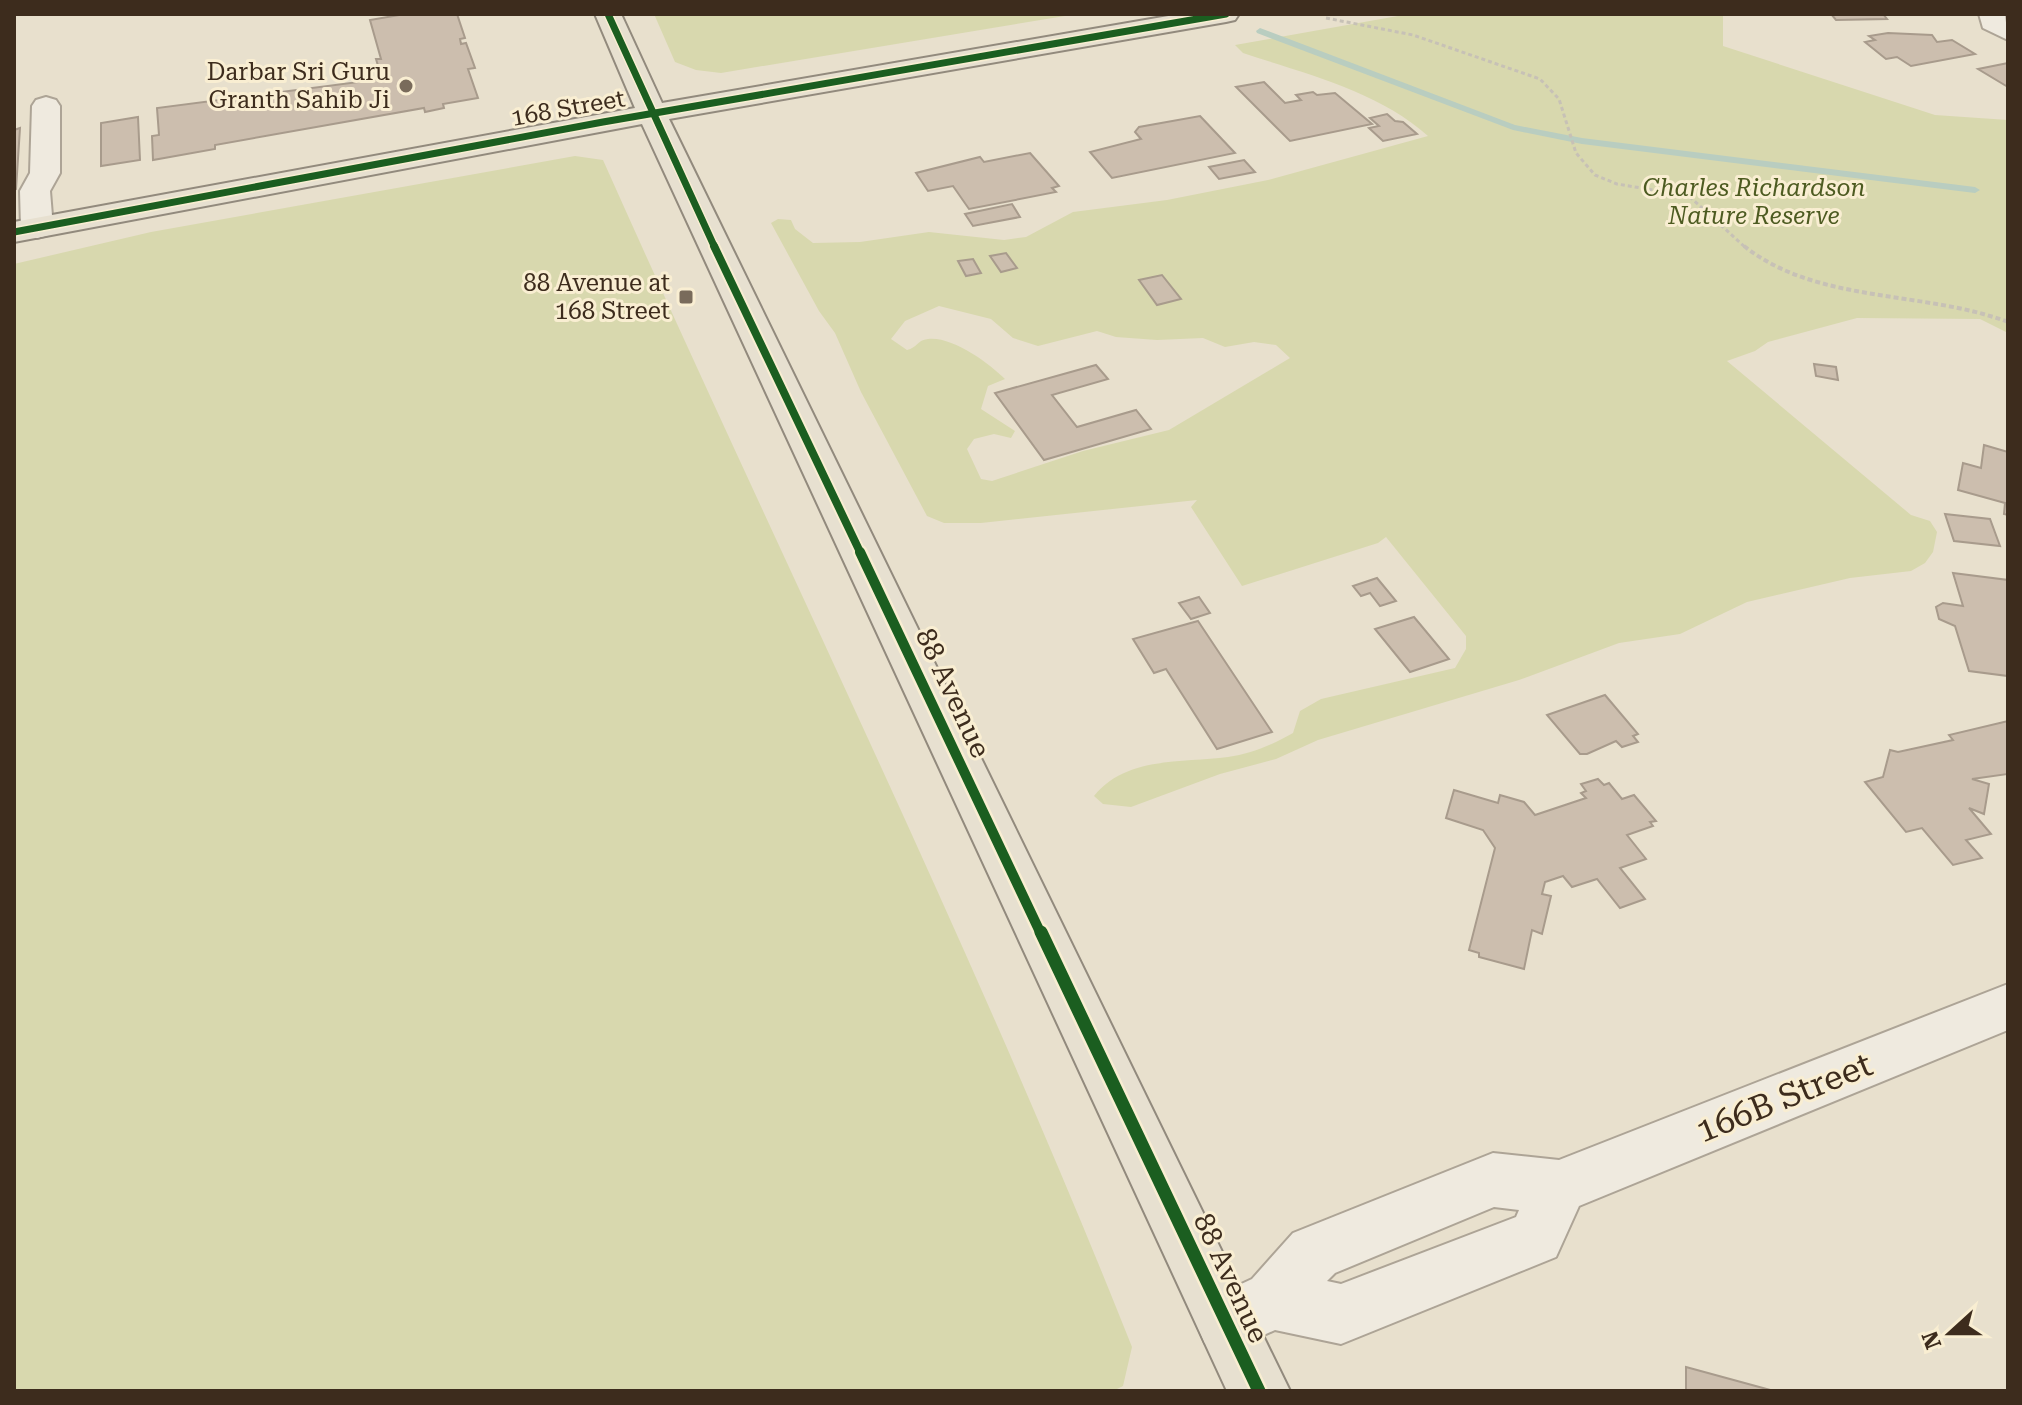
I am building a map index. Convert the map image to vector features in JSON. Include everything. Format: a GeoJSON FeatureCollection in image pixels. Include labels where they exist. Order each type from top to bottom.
{"type":"FeatureCollection","features":[{"type":"Feature","properties":{"kind":"main road","name":"88 Avenue"},"geometry":{"type":"LineString","coordinates":[[608,14],[652,114],[1249,1311],[1259,1391]]}},
{"type":"Feature","properties":{"kind":"main road","name":"168 Street"},"geometry":{"type":"LineString","coordinates":[[25,230],[652,114],[1226,14]]}},
{"type":"Feature","properties":{"kind":"street"},"geometry":{"type":"LineString","coordinates":[[1992,14],[1992,22],[2008,32]]}},
{"type":"Feature","properties":{"kind":"street"},"geometry":{"type":"LineString","coordinates":[[25,230],[35,191],[45,173],[28,109]]}},
{"type":"Feature","properties":{"kind":"street","name":"166B Street"},"geometry":{"type":"LineString","coordinates":[[1249,1311],[1314,1253],[1493,1180],[1559,1187],[2008,1007]]}},
{"type":"Feature","properties":{"kind":"street"},"geometry":{"type":"LineString","coordinates":[[1249,1311],[1341,1314],[1536,1237],[1559,1187]]}},
{"type":"Feature","properties":{"kind":"path"},"geometry":{"type":"LineString","coordinates":[[1326,18],[1413,35],[1553,86],[1560,97],[1565,128],[1592,174],[1608,181],[1689,196],[1762,261],[1792,274],[1966,307],[2008,322]]}},
{"type":"Feature","properties":{"kind":"green space"},"geometry":{"type":"Polygon","coordinates":[[[654,14],[1077,14],[721,73],[696,70],[675,62],[654,14]]]}},
{"type":"Feature","properties":{"kind":"green space","name":"Charles Richardson Nature Reserve"},"geometry":{"type":"Polygon","coordinates":[[[1409,14],[1723,14],[1723,46],[1935,115],[2008,120],[2008,333],[1980,319],[1857,318],[1768,342],[1755,351],[1727,361],[1911,515],[1930,521],[1937,532],[1933,552],[1925,563],[1911,571],[1850,578],[1747,602],[1680,634],[1619,643],[1519,680],[1318,740],[1276,759],[1220,774],[1131,807],[1103,804],[1094,796],[1122,774],[1156,764],[1228,757],[1254,751],[1293,733],[1300,711],[1321,699],[1455,668],[1466,649],[1466,636],[1386,537],[1378,543],[1242,586],[1191,507],[1197,500],[981,523],[944,523],[927,516],[861,392],[835,333],[819,311],[771,223],[778,219],[791,220],[795,229],[813,243],[860,242],[929,232],[1004,240],[1026,237],[1073,212],[1167,200],[1268,180],[1428,136],[1408,120],[1364,96],[1243,53],[1235,45],[1409,14]],[[939,306],[905,321],[891,339],[907,350],[924,340],[948,342],[980,359],[1005,379],[988,386],[981,409],[1015,431],[1011,438],[994,434],[974,439],[967,449],[981,479],[992,481],[1083,451],[1169,430],[1290,358],[1276,345],[1254,342],[1225,347],[1203,338],[1157,340],[1116,337],[1097,331],[1038,346],[1013,338],[991,319],[939,306]]]}},
{"type":"Feature","properties":{"kind":"green space"},"geometry":{"type":"Polygon","coordinates":[[[575,156],[603,160],[941,898],[1071,1196],[1132,1347],[1123,1386],[1113,1391],[14,1391],[14,264],[151,232],[575,156]]]}},
{"type":"Feature","properties":{"kind":"building","name":"Darbar Sri Guru Granth Sahib Ji"},"geometry":{"type":"Polygon","coordinates":[[[405,14],[457,14],[465,38],[460,39],[461,44],[466,43],[475,68],[468,69],[478,98],[443,104],[444,108],[425,112],[424,108],[215,145],[215,149],[153,160],[152,136],[159,135],[157,108],[382,79],[376,59],[381,59],[370,20],[405,14]]]}},
{"type":"Feature","properties":{"kind":"building"},"geometry":{"type":"Polygon","coordinates":[[[1831,14],[1883,14],[1887,19],[1836,20],[1831,14]]]}},
{"type":"Feature","properties":{"kind":"building"},"geometry":{"type":"Polygon","coordinates":[[[1888,33],[1932,35],[1937,42],[1952,40],[1975,54],[1911,66],[1897,57],[1886,59],[1865,42],[1875,40],[1869,36],[1888,33]]]}},
{"type":"Feature","properties":{"kind":"building"},"geometry":{"type":"Polygon","coordinates":[[[2008,63],[2008,87],[1978,69],[2008,63]]]}},
{"type":"Feature","properties":{"kind":"building"},"geometry":{"type":"Polygon","coordinates":[[[1264,82],[1285,103],[1301,100],[1296,95],[1335,93],[1372,124],[1290,141],[1236,87],[1264,82]]]}},
{"type":"Feature","properties":{"kind":"building"},"geometry":{"type":"Polygon","coordinates":[[[1387,114],[1417,134],[1383,141],[1369,128],[1379,126],[1370,118],[1387,114]]]}},
{"type":"Feature","properties":{"kind":"building"},"geometry":{"type":"Polygon","coordinates":[[[1200,116],[1235,153],[1112,178],[1090,152],[1141,139],[1135,132],[1139,127],[1200,116]]]}},
{"type":"Feature","properties":{"kind":"building"},"geometry":{"type":"Polygon","coordinates":[[[138,117],[140,160],[101,166],[101,123],[138,117]]]}},
{"type":"Feature","properties":{"kind":"building"},"geometry":{"type":"Polygon","coordinates":[[[20,128],[16,189],[14,190],[14,130],[20,128]]]}},
{"type":"Feature","properties":{"kind":"building"},"geometry":{"type":"Polygon","coordinates":[[[1030,153],[1059,186],[1052,188],[1056,192],[969,209],[953,186],[928,191],[916,173],[980,157],[984,162],[1030,153]]]}},
{"type":"Feature","properties":{"kind":"building"},"geometry":{"type":"Polygon","coordinates":[[[1244,160],[1255,172],[1219,179],[1209,167],[1244,160]]]}},
{"type":"Feature","properties":{"kind":"building"},"geometry":{"type":"Polygon","coordinates":[[[1012,204],[1020,217],[973,226],[965,214],[1012,204]]]}},
{"type":"Feature","properties":{"kind":"building"},"geometry":{"type":"Polygon","coordinates":[[[1006,253],[1017,268],[1001,272],[990,256],[1006,253]]]}},
{"type":"Feature","properties":{"kind":"building"},"geometry":{"type":"Polygon","coordinates":[[[973,259],[981,273],[966,276],[958,261],[973,259]]]}},
{"type":"Feature","properties":{"kind":"building"},"geometry":{"type":"Polygon","coordinates":[[[1162,275],[1181,299],[1157,305],[1139,280],[1162,275]]]}},
{"type":"Feature","properties":{"kind":"building"},"geometry":{"type":"Polygon","coordinates":[[[1814,364],[1836,367],[1838,380],[1816,376],[1814,364]]]}},
{"type":"Feature","properties":{"kind":"building"},"geometry":{"type":"Polygon","coordinates":[[[1096,365],[1108,379],[1052,395],[1077,427],[1136,410],[1151,429],[1044,460],[995,393],[1096,365]]]}},
{"type":"Feature","properties":{"kind":"building"},"geometry":{"type":"Polygon","coordinates":[[[1984,445],[2008,452],[2008,515],[2004,514],[2005,503],[1958,490],[1963,463],[1981,468],[1984,445]]]}},
{"type":"Feature","properties":{"kind":"building"},"geometry":{"type":"Polygon","coordinates":[[[1945,514],[1990,519],[2000,546],[1954,541],[1945,514]]]}},
{"type":"Feature","properties":{"kind":"building"},"geometry":{"type":"Polygon","coordinates":[[[1953,573],[2008,580],[2008,676],[1969,671],[1955,626],[1939,619],[1936,607],[1943,603],[1963,606],[1953,573]]]}},
{"type":"Feature","properties":{"kind":"building"},"geometry":{"type":"Polygon","coordinates":[[[1377,578],[1396,601],[1380,606],[1370,593],[1361,596],[1353,586],[1377,578]]]}},
{"type":"Feature","properties":{"kind":"building"},"geometry":{"type":"Polygon","coordinates":[[[1199,597],[1210,613],[1191,619],[1179,603],[1199,597]]]}},
{"type":"Feature","properties":{"kind":"building"},"geometry":{"type":"Polygon","coordinates":[[[1414,617],[1449,659],[1410,672],[1375,629],[1414,617]]]}},
{"type":"Feature","properties":{"kind":"building"},"geometry":{"type":"Polygon","coordinates":[[[1198,621],[1272,732],[1217,749],[1166,669],[1154,673],[1133,639],[1198,621]]]}},
{"type":"Feature","properties":{"kind":"building"},"geometry":{"type":"Polygon","coordinates":[[[1605,695],[1638,734],[1633,736],[1638,742],[1622,747],[1616,741],[1580,754],[1547,715],[1605,695]]]}},
{"type":"Feature","properties":{"kind":"building"},"geometry":{"type":"Polygon","coordinates":[[[2008,721],[2008,774],[1972,779],[1989,784],[1984,814],[1969,808],[1991,834],[1966,840],[1982,858],[1953,865],[1922,828],[1906,832],[1865,782],[1883,777],[1890,750],[1898,752],[1953,740],[1949,735],[2008,721]]]}},
{"type":"Feature","properties":{"kind":"building"},"geometry":{"type":"Polygon","coordinates":[[[1598,779],[1604,785],[1609,783],[1622,799],[1634,795],[1656,821],[1650,822],[1653,826],[1627,835],[1646,859],[1620,868],[1645,899],[1620,908],[1597,879],[1572,887],[1563,876],[1545,882],[1542,894],[1551,896],[1542,934],[1532,930],[1524,969],[1479,957],[1479,953],[1469,950],[1495,848],[1483,830],[1446,818],[1454,790],[1498,803],[1500,795],[1524,802],[1535,815],[1586,798],[1581,793],[1586,791],[1581,784],[1598,779]]]}},
{"type":"Feature","properties":{"kind":"building"},"geometry":{"type":"Polygon","coordinates":[[[1686,1367],[1774,1391],[1686,1391],[1686,1367]]]}},
{"type":"Feature","properties":{"kind":"waterway"},"geometry":{"type":"LineString","coordinates":[[1260,31],[1513,127],[1582,141],[1975,190]]}},
{"type":"Feature","properties":{"kind":"cycle path"},"geometry":{"type":"LineString","coordinates":[[608,14],[666,145],[1259,1391]]}},
{"type":"Feature","properties":{"kind":"cycle path"},"geometry":{"type":"LineString","coordinates":[[14,232],[603,122],[1226,14]]}},
{"type":"Feature","properties":{"kind":"place","name":"Darbar Sri Guru Granth Sahib Ji"},"geometry":{"type":"Point","coordinates":[406,86]}},
{"type":"Feature","properties":{"kind":"place","name":"88 Avenue at 168 Street"},"geometry":{"type":"Point","coordinates":[686,297]}}]}
